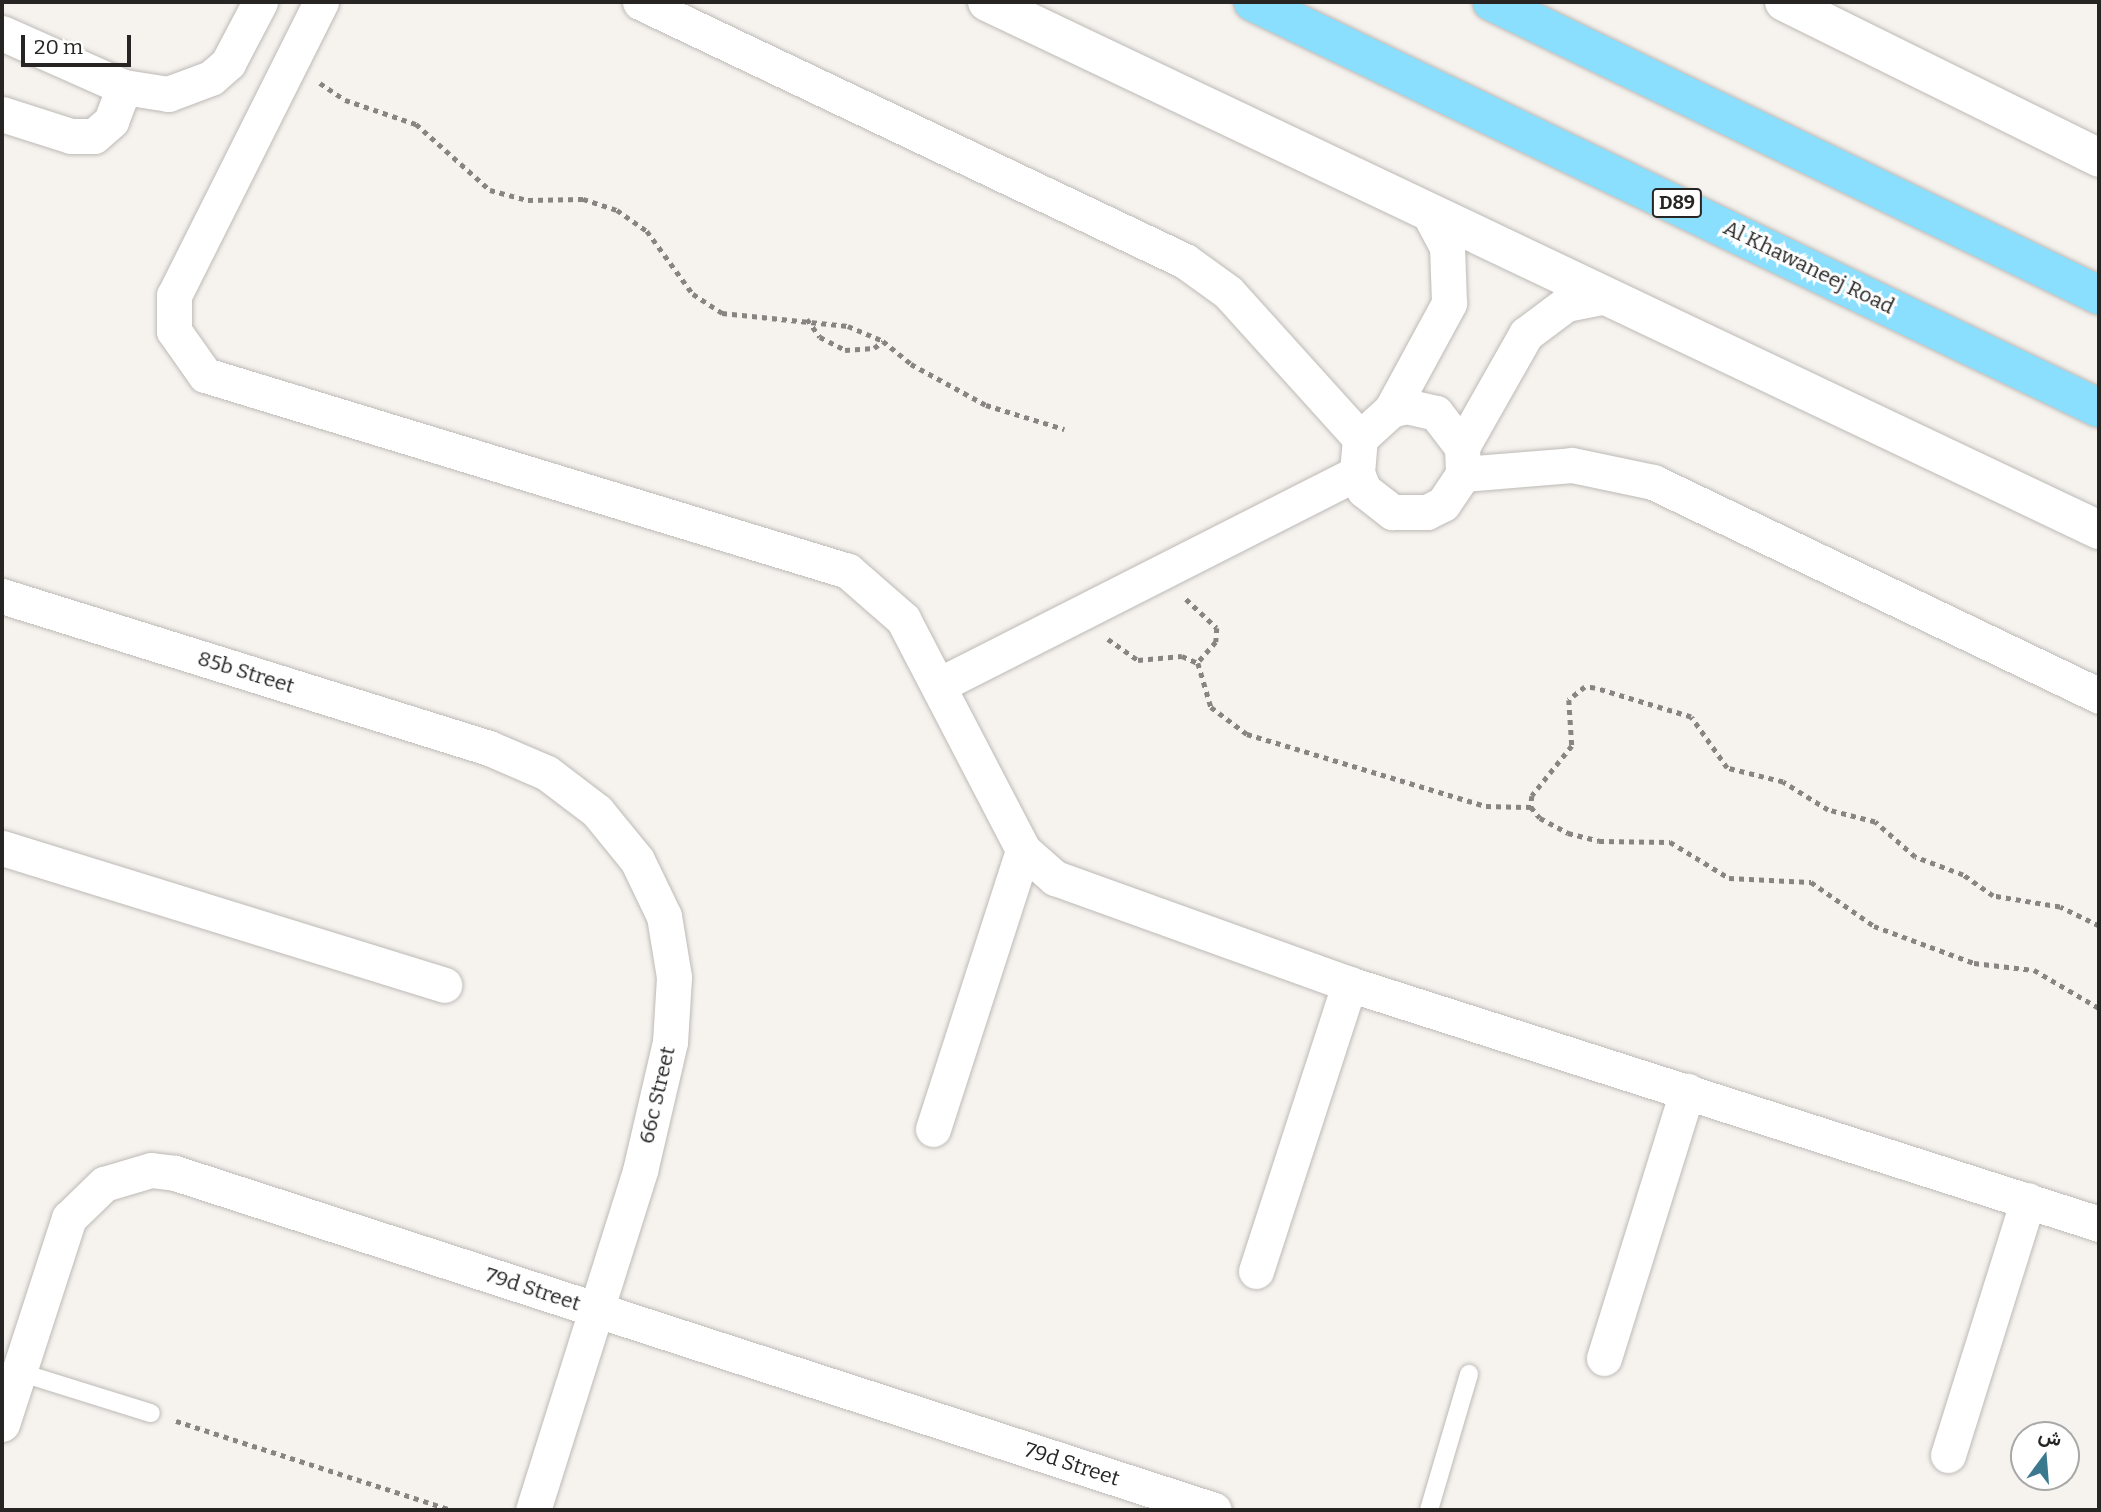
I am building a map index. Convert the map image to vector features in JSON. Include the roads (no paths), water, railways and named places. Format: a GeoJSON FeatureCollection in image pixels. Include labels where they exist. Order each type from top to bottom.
{"type":"FeatureCollection","features":[{"type":"Feature","properties":{"kind":"highway","name":"Al Khawaneej Road"},"geometry":{"type":"LineString","coordinates":[[1252,2],[2099,408]]}},
{"type":"Feature","properties":{"kind":"highway"},"geometry":{"type":"LineString","coordinates":[[1492,2],[2099,295]]}},
{"type":"Feature","properties":{"kind":"street"},"geometry":{"type":"LineString","coordinates":[[2,33],[124,87],[168,94],[211,78],[241,45],[260,2]]}},
{"type":"Feature","properties":{"kind":"street"},"geometry":{"type":"LineString","coordinates":[[321,2],[174,295],[174,331],[191,363],[221,384],[848,571],[903,619],[941,684],[1023,850],[1043,871],[1069,884],[1349,984],[2099,1224]]}},
{"type":"Feature","properties":{"kind":"street"},"geometry":{"type":"LineString","coordinates":[[640,2],[1185,261],[1228,292],[1360,438],[1357,473],[1376,503],[1410,515],[1443,504],[1462,461],[1535,323],[1566,304],[1602,297]]}},
{"type":"Feature","properties":{"kind":"street"},"geometry":{"type":"LineString","coordinates":[[987,2],[1602,297],[2099,530]]}},
{"type":"Feature","properties":{"kind":"street"},"geometry":{"type":"LineString","coordinates":[[1784,2],[2099,158]]}},
{"type":"Feature","properties":{"kind":"street"},"geometry":{"type":"LineString","coordinates":[[2,114],[71,136],[94,136],[111,121],[124,87]]}},
{"type":"Feature","properties":{"kind":"street"},"geometry":{"type":"LineString","coordinates":[[1360,438],[1407,409],[1443,357],[1444,319],[1451,267],[1428,212]]}},
{"type":"Feature","properties":{"kind":"street"},"geometry":{"type":"LineString","coordinates":[[1407,409],[1448,422],[1462,461]]}},
{"type":"Feature","properties":{"kind":"street"},"geometry":{"type":"LineString","coordinates":[[1462,461],[1572,465],[1653,482],[2099,696]]}},
{"type":"Feature","properties":{"kind":"street"},"geometry":{"type":"LineString","coordinates":[[941,684],[1357,473]]}},
{"type":"Feature","properties":{"kind":"street","name":"85b Street"},"geometry":{"type":"LineString","coordinates":[[2,596],[489,748]]}},
{"type":"Feature","properties":{"kind":"street","name":"66c Street"},"geometry":{"type":"LineString","coordinates":[[489,748],[547,773],[597,811],[637,860],[664,916],[674,977],[670,1042],[598,1311],[533,1510]]}},
{"type":"Feature","properties":{"kind":"street"},"geometry":{"type":"LineString","coordinates":[[2,848],[444,985]]}},
{"type":"Feature","properties":{"kind":"street"},"geometry":{"type":"LineString","coordinates":[[933,1129],[1023,850]]}},
{"type":"Feature","properties":{"kind":"street"},"geometry":{"type":"LineString","coordinates":[[1256,1271],[1349,984]]}},
{"type":"Feature","properties":{"kind":"street"},"geometry":{"type":"LineString","coordinates":[[1604,1358],[1687,1091]]}},
{"type":"Feature","properties":{"kind":"street","name":"79d Street"},"geometry":{"type":"LineString","coordinates":[[2,1424],[69,1218],[104,1184],[151,1170],[175,1173],[1214,1510]]}},
{"type":"Feature","properties":{"kind":"street"},"geometry":{"type":"LineString","coordinates":[[1948,1455],[2028,1200]]}},
{"type":"Feature","properties":{"kind":"lane"},"geometry":{"type":"LineString","coordinates":[[19,1372],[151,1413]]}},
{"type":"Feature","properties":{"kind":"lane"},"geometry":{"type":"LineString","coordinates":[[1429,1510],[1469,1374]]}}]}
